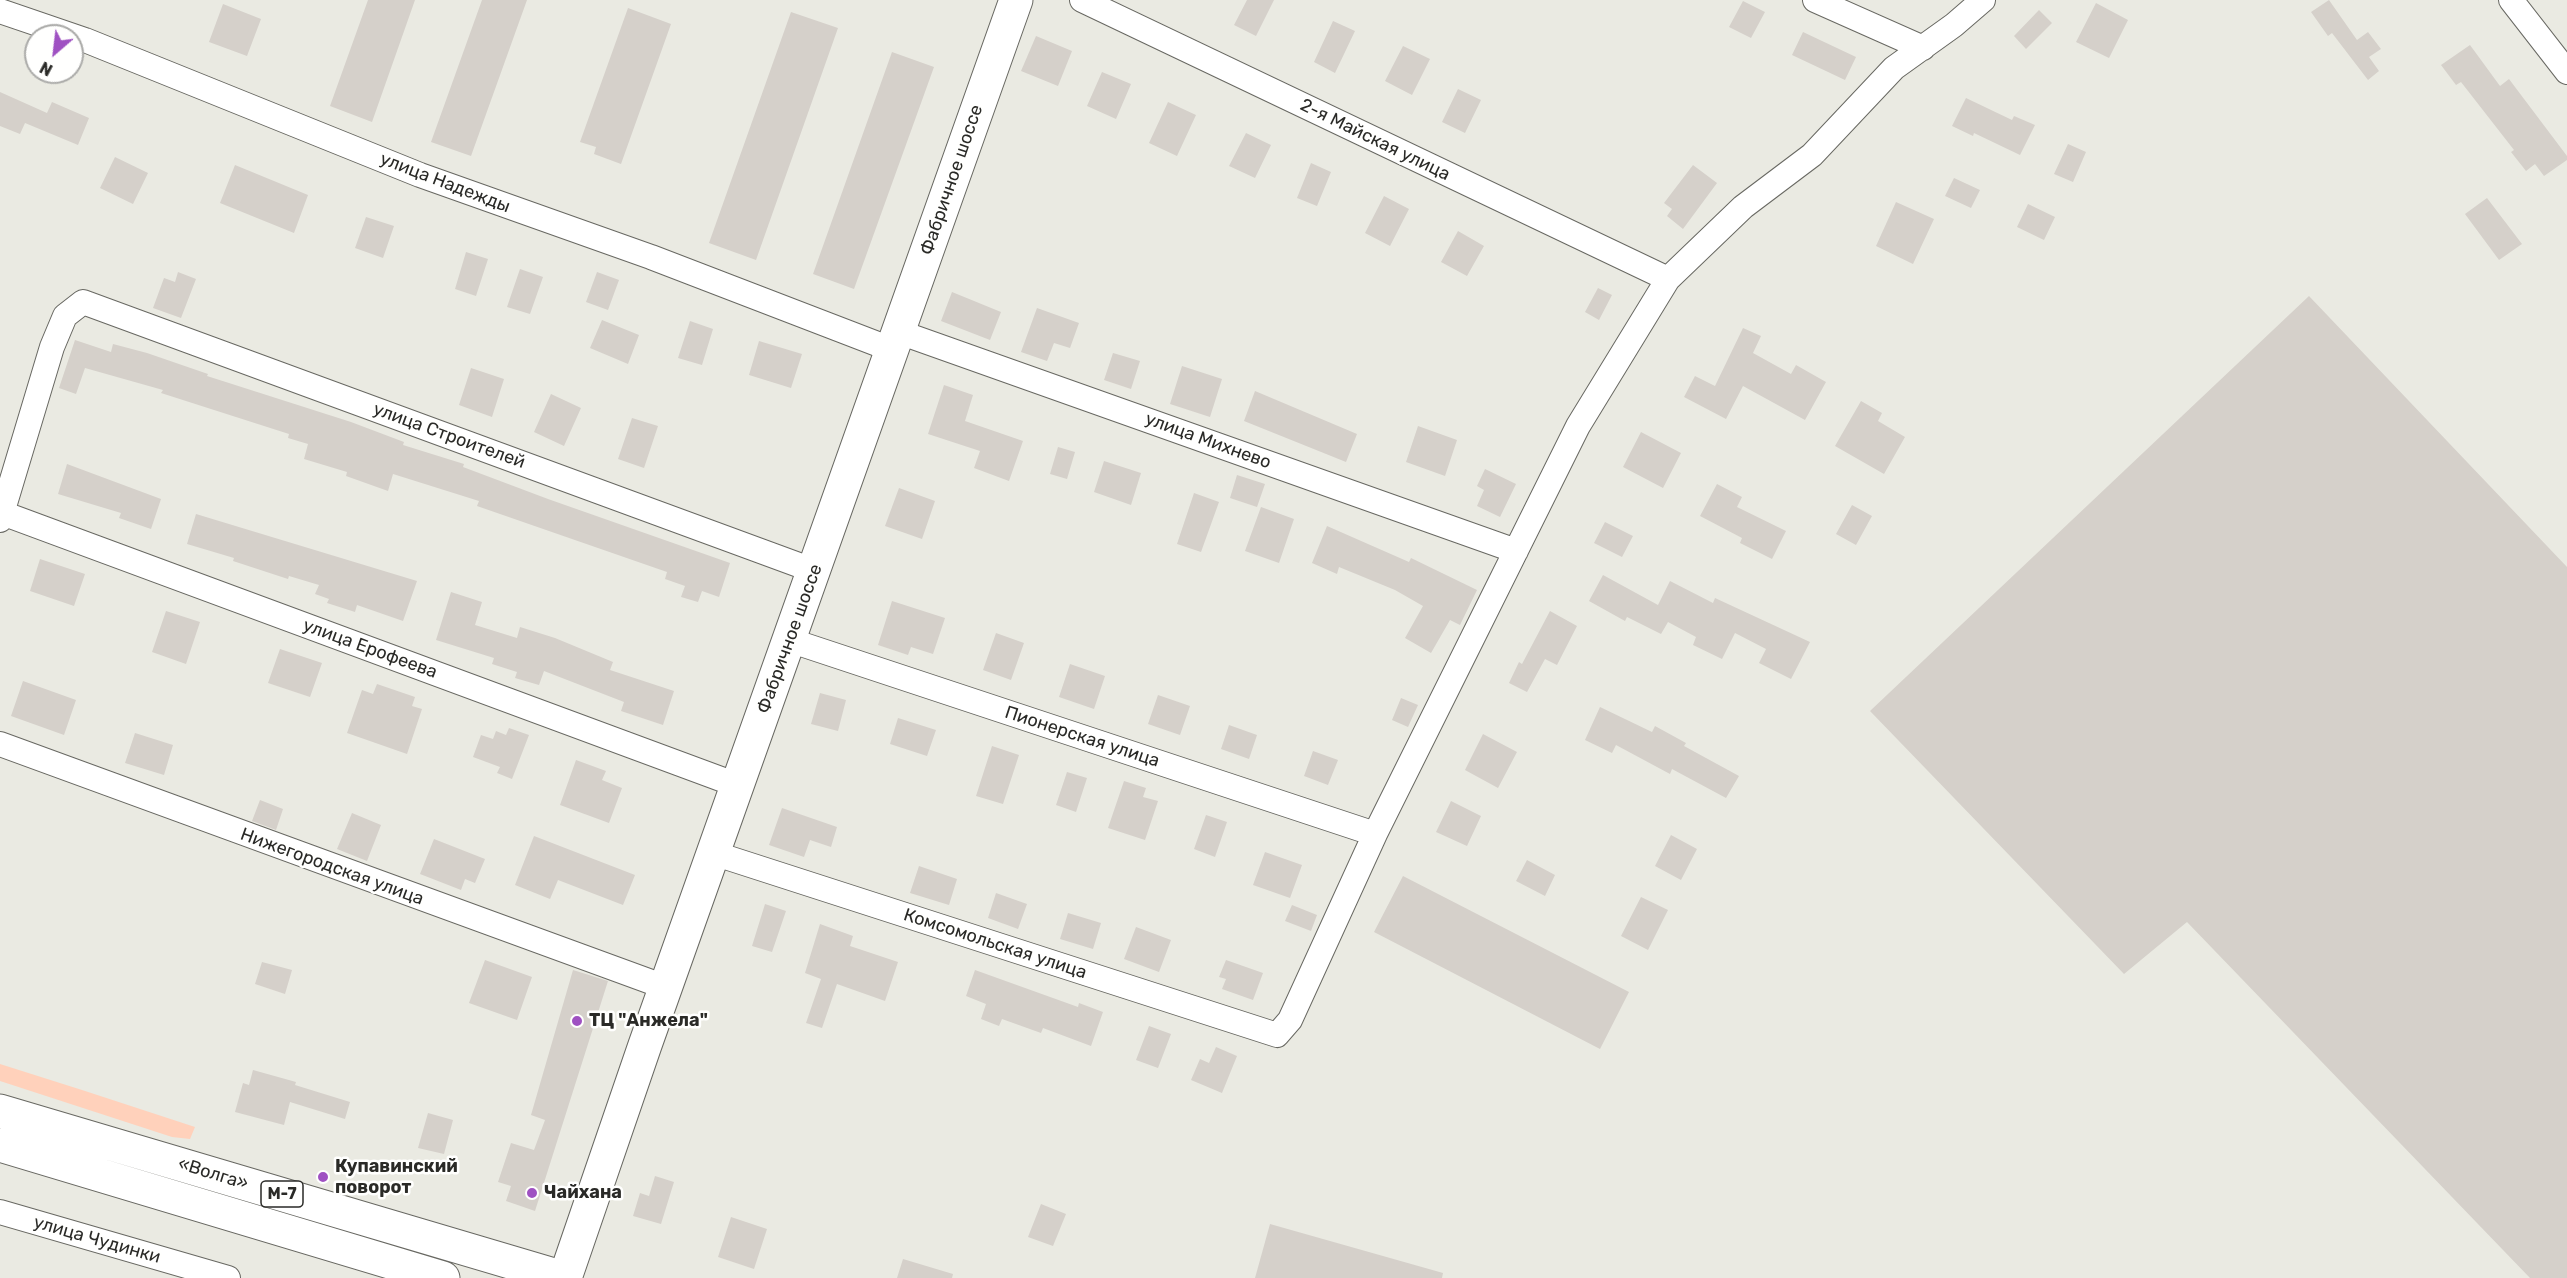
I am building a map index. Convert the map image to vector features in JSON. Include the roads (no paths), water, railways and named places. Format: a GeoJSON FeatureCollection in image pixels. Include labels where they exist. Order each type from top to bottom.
{"type":"FeatureCollection","features":[{"type":"Feature","properties":{"kind":"main road","name":"Фабричное шоссе"},"geometry":{"type":"LineString","coordinates":[[565,1278],[665,987],[815,571],[1016,0]]}},
{"type":"Feature","properties":{"kind":"main road","name":"«Волга»"},"geometry":{"type":"LineString","coordinates":[[0,1111],[565,1278]]}},
{"type":"Feature","properties":{"kind":"main road","name":"«Волга»"},"geometry":{"type":"LineString","coordinates":[[0,1145],[443,1278]]}},
{"type":"Feature","properties":{"kind":"street","name":"2-я Майская улица"},"geometry":{"type":"LineString","coordinates":[[1082,0],[1668,279]]}},
{"type":"Feature","properties":{"kind":"street"},"geometry":{"type":"LineString","coordinates":[[1815,0],[1923,48]]}},
{"type":"Feature","properties":{"kind":"street"},"geometry":{"type":"LineString","coordinates":[[1375,834],[1578,426],[1668,279],[1743,207],[1812,155],[1894,68],[1983,0]]}},
{"type":"Feature","properties":{"kind":"street"},"geometry":{"type":"LineString","coordinates":[[2511,0],[2567,72]]}},
{"type":"Feature","properties":{"kind":"street","name":"улица Надежды"},"geometry":{"type":"LineString","coordinates":[[0,12],[85,40],[420,175],[896,341]]}},
{"type":"Feature","properties":{"kind":"street","name":"улица Строителей"},"geometry":{"type":"LineString","coordinates":[[1,517],[52,347],[65,316],[83,302],[815,571]]}},
{"type":"Feature","properties":{"kind":"street","name":"улица Михнево"},"geometry":{"type":"LineString","coordinates":[[896,341],[1516,550]]}},
{"type":"Feature","properties":{"kind":"street","name":"улица Ерофеева"},"geometry":{"type":"LineString","coordinates":[[1,517],[737,785]]}},
{"type":"Feature","properties":{"kind":"street","name":"Пионерская улица"},"geometry":{"type":"LineString","coordinates":[[789,640],[1375,834]]}},
{"type":"Feature","properties":{"kind":"street","name":"Нижегородская улица"},"geometry":{"type":"LineString","coordinates":[[0,744],[665,987]]}},
{"type":"Feature","properties":{"kind":"street","name":"Комсомольская улица"},"geometry":{"type":"LineString","coordinates":[[713,853],[1277,1035],[1290,1020],[1375,834]]}},
{"type":"Feature","properties":{"kind":"street","name":"улица Чудинки"},"geometry":{"type":"LineString","coordinates":[[0,1212],[228,1278]]}},
{"type":"Feature","properties":{"kind":"place","name":"ТЦ \"Анжела\""},"geometry":{"type":"Point","coordinates":[577,1021]}},
{"type":"Feature","properties":{"kind":"place","name":"Купавинский поворот"},"geometry":{"type":"Point","coordinates":[323,1177]}},
{"type":"Feature","properties":{"kind":"place","name":"Чайхана"},"geometry":{"type":"Point","coordinates":[532,1193]}}]}
